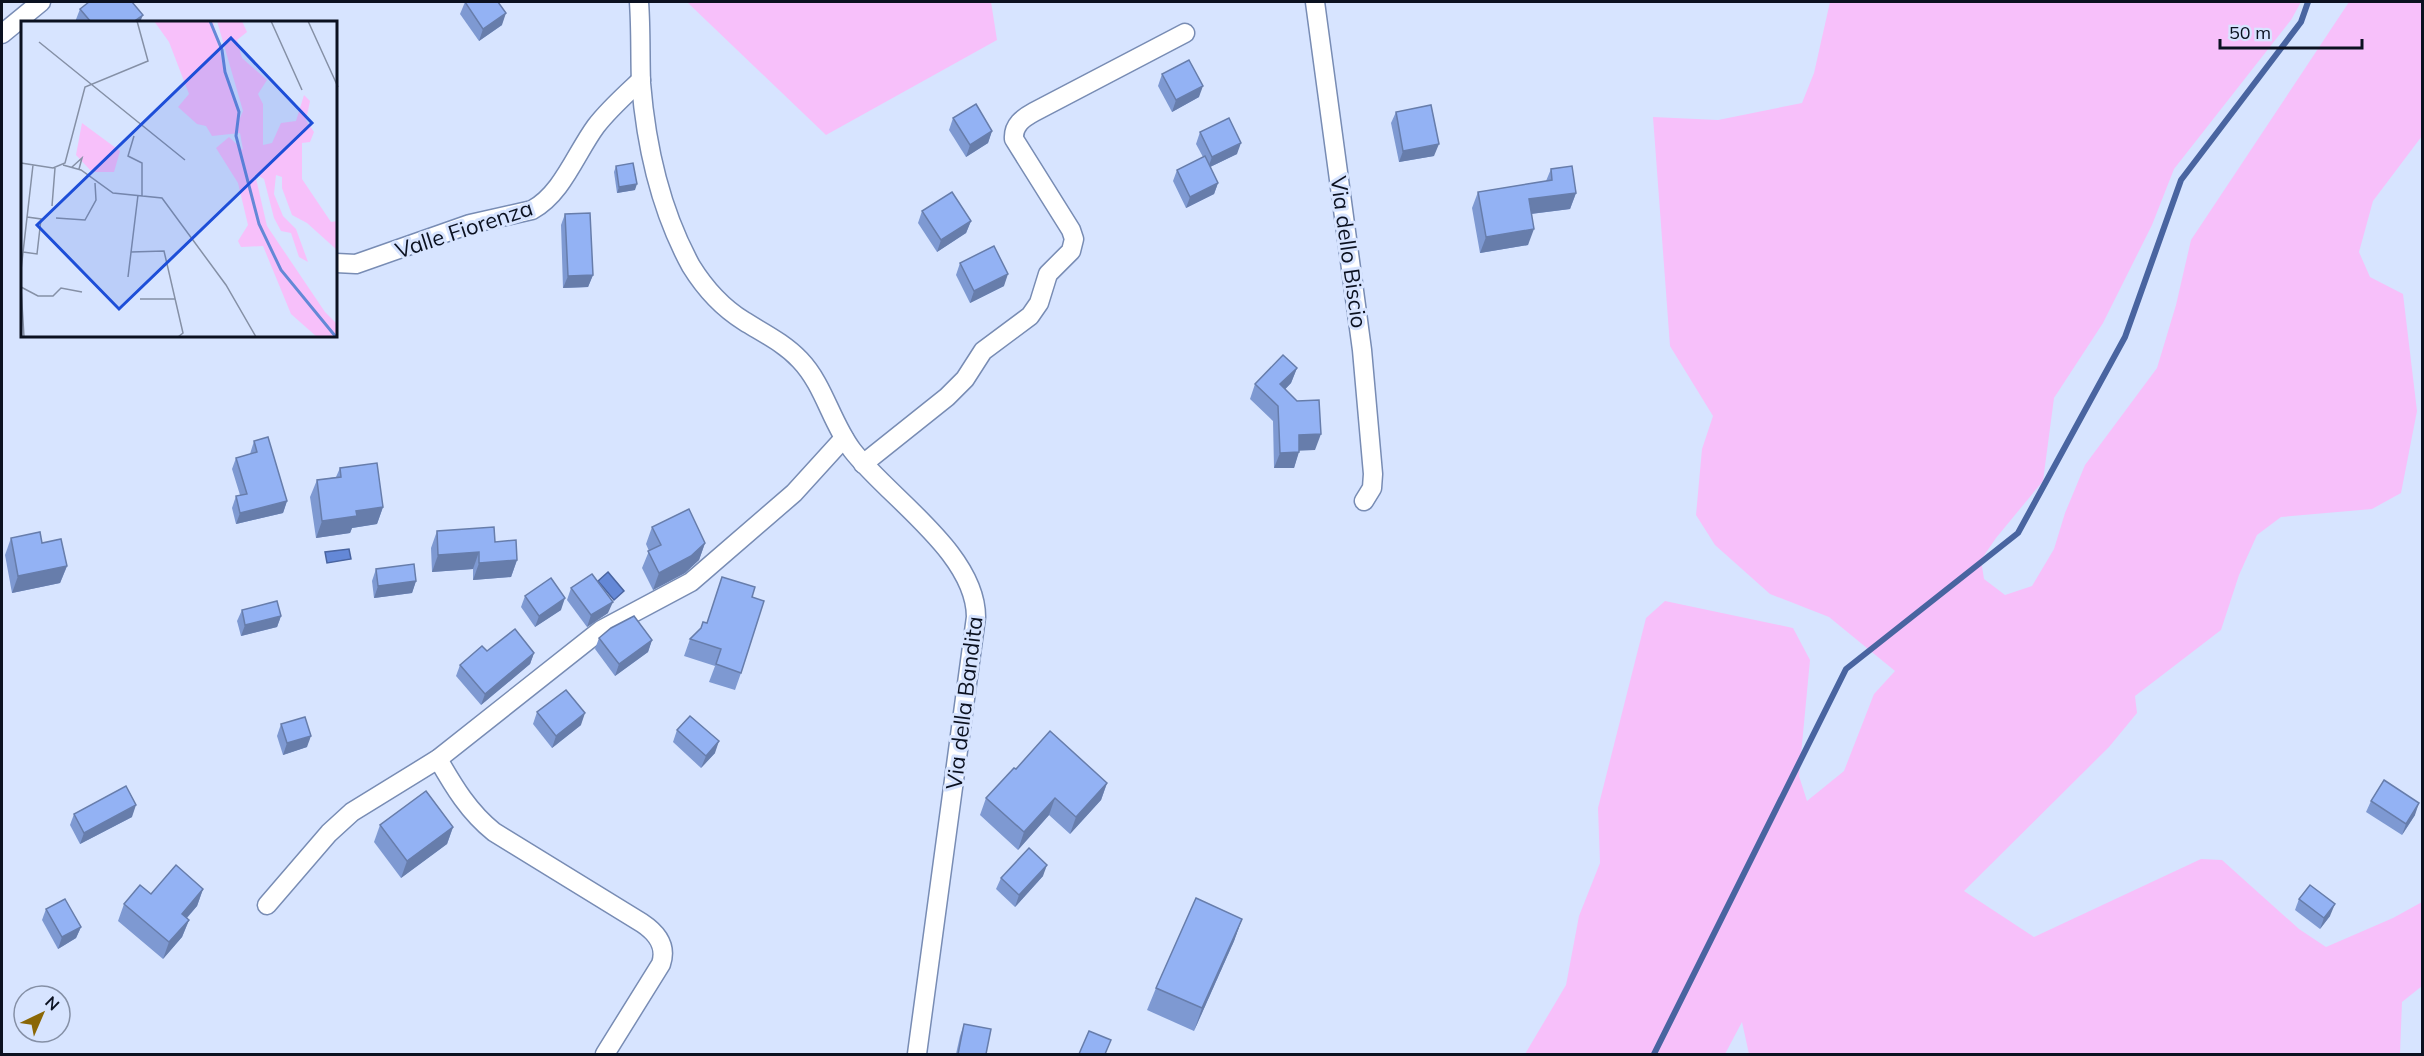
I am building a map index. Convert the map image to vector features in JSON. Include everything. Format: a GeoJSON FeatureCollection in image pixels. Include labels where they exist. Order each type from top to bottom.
{"type":"FeatureCollection","features":[{"type":"Feature","properties":{"kind":"street"},"geometry":{"type":"LineString","coordinates":[[2,34],[41,2]]}},
{"type":"Feature","properties":{"kind":"street","name":"Via della Bandita"},"geometry":{"type":"LineString","coordinates":[[639,2],[641,80],[646,128],[654,167],[673,223],[691,265],[705,286],[727,308],[800,360],[809,372],[844,438],[863,464],[947,550],[970,583],[976,604],[975,628],[917,1054]]}},
{"type":"Feature","properties":{"kind":"street","name":"Via dello Biscio"},"geometry":{"type":"LineString","coordinates":[[1315,2],[1365,377],[1374,474],[1372,488],[1364,501]]}},
{"type":"Feature","properties":{"kind":"street"},"geometry":{"type":"LineString","coordinates":[[863,464],[943,401],[965,379],[983,351],[1030,316],[1039,303],[1048,274],[1071,251],[1074,239],[1071,230],[1014,139],[1019,122],[1185,33]]}},
{"type":"Feature","properties":{"kind":"street","name":"Valle Fiorenza"},"geometry":{"type":"LineString","coordinates":[[338,263],[356,264],[470,224],[532,210],[541,205],[558,186],[596,125],[641,80]]}},
{"type":"Feature","properties":{"kind":"street"},"geometry":{"type":"LineString","coordinates":[[267,905],[329,833],[347,816],[381,792],[438,759],[601,630],[633,611],[679,590],[701,574],[794,493],[844,438]]}},
{"type":"Feature","properties":{"kind":"street"},"geometry":{"type":"LineString","coordinates":[[438,759],[464,801],[478,818],[495,832],[642,923],[659,938],[663,951],[661,964],[605,1054]]}},
{"type":"Feature","properties":{"kind":"shaded area"},"geometry":{"type":"Polygon","coordinates":[[[687,2],[991,2],[997,40],[826,135],[687,2]]]}},
{"type":"Feature","properties":{"kind":"shaded area"},"geometry":{"type":"Polygon","coordinates":[[[1830,2],[2301,2],[2291,20],[2174,169],[2152,225],[2103,323],[2054,398],[2043,481],[1981,560],[1984,579],[2005,595],[2032,586],[2054,549],[2065,513],[2085,465],[2157,368],[2176,305],[2191,240],[2349,2],[2422,2],[2422,136],[2373,201],[2359,252],[2370,277],[2403,294],[2417,411],[2401,493],[2372,509],[2281,517],[2257,535],[2239,575],[2221,630],[2135,696],[2137,713],[2109,747],[1964,891],[2034,937],[2201,859],[2222,860],[2299,929],[2326,947],[2393,918],[2422,902],[2422,986],[2402,1002],[2400,1054],[1749,1054],[1742,1022],[1725,1054],[1525,1054],[1566,985],[1579,916],[1600,863],[1598,808],[1646,618],[1665,601],[1793,628],[1810,660],[1799,776],[1807,801],[1844,771],[1874,694],[1895,671],[1829,617],[1770,594],[1715,545],[1696,515],[1702,449],[1713,416],[1670,346],[1653,117],[1718,120],[1802,103],[1814,73],[1830,2]]]}},
{"type":"Feature","properties":{"kind":"water"},"geometry":{"type":"Polygon","coordinates":[[[349,549],[351,559],[327,563],[325,552],[349,549]]]}},
{"type":"Feature","properties":{"kind":"water"},"geometry":{"type":"Polygon","coordinates":[[[608,572],[624,591],[614,600],[598,581],[608,572]]]}},
{"type":"Feature","properties":{"kind":"building"},"geometry":{"type":"Polygon","coordinates":[[[89,2],[132,2],[143,15],[134,21],[90,21],[80,9],[89,2]]]}},
{"type":"Feature","properties":{"kind":"building"},"geometry":{"type":"Polygon","coordinates":[[[465,2],[498,2],[506,13],[483,29],[465,2]]]}},
{"type":"Feature","properties":{"kind":"building"},"geometry":{"type":"Polygon","coordinates":[[[1189,60],[1203,86],[1176,100],[1162,74],[1189,60]]]}},
{"type":"Feature","properties":{"kind":"building"},"geometry":{"type":"Polygon","coordinates":[[[976,104],[992,131],[970,145],[953,118],[976,104]]]}},
{"type":"Feature","properties":{"kind":"building"},"geometry":{"type":"Polygon","coordinates":[[[1431,105],[1439,144],[1403,151],[1396,112],[1431,105]]]}},
{"type":"Feature","properties":{"kind":"building"},"geometry":{"type":"Polygon","coordinates":[[[1229,118],[1241,143],[1212,157],[1200,132],[1229,118]]]}},
{"type":"Feature","properties":{"kind":"building"},"geometry":{"type":"Polygon","coordinates":[[[1205,156],[1218,183],[1190,197],[1177,170],[1205,156]]]}},
{"type":"Feature","properties":{"kind":"building"},"geometry":{"type":"Polygon","coordinates":[[[633,163],[637,184],[619,187],[616,166],[633,163]]]}},
{"type":"Feature","properties":{"kind":"building"},"geometry":{"type":"Polygon","coordinates":[[[1572,166],[1576,193],[1529,199],[1534,229],[1486,237],[1478,192],[1552,180],[1551,169],[1572,166]]]}},
{"type":"Feature","properties":{"kind":"building"},"geometry":{"type":"Polygon","coordinates":[[[952,192],[971,221],[941,240],[922,211],[952,192]]]}},
{"type":"Feature","properties":{"kind":"building"},"geometry":{"type":"Polygon","coordinates":[[[590,213],[593,275],[568,276],[565,214],[590,213]]]}},
{"type":"Feature","properties":{"kind":"building"},"geometry":{"type":"Polygon","coordinates":[[[994,246],[1008,274],[974,291],[960,263],[994,246]]]}},
{"type":"Feature","properties":{"kind":"building"},"geometry":{"type":"Polygon","coordinates":[[[1283,355],[1297,368],[1280,384],[1297,401],[1319,400],[1321,434],[1299,435],[1299,452],[1280,453],[1278,406],[1255,384],[1283,355]]]}},
{"type":"Feature","properties":{"kind":"building"},"geometry":{"type":"Polygon","coordinates":[[[268,437],[287,501],[240,513],[236,496],[247,494],[236,458],[257,452],[254,441],[268,437]]]}},
{"type":"Feature","properties":{"kind":"building"},"geometry":{"type":"Polygon","coordinates":[[[377,463],[383,507],[356,511],[357,516],[322,521],[317,480],[341,477],[340,468],[377,463]]]}},
{"type":"Feature","properties":{"kind":"building"},"geometry":{"type":"Polygon","coordinates":[[[689,509],[705,543],[691,556],[659,573],[648,551],[661,545],[652,527],[689,509]]]}},
{"type":"Feature","properties":{"kind":"building"},"geometry":{"type":"Polygon","coordinates":[[[494,527],[495,542],[516,540],[517,560],[479,563],[479,552],[438,555],[437,531],[494,527]]]}},
{"type":"Feature","properties":{"kind":"building"},"geometry":{"type":"Polygon","coordinates":[[[40,532],[42,543],[61,539],[67,566],[18,576],[11,538],[40,532]]]}},
{"type":"Feature","properties":{"kind":"building"},"geometry":{"type":"Polygon","coordinates":[[[414,564],[416,581],[378,586],[376,569],[414,564]]]}},
{"type":"Feature","properties":{"kind":"building"},"geometry":{"type":"Polygon","coordinates":[[[592,574],[613,602],[591,615],[571,588],[592,574]]]}},
{"type":"Feature","properties":{"kind":"building"},"geometry":{"type":"Polygon","coordinates":[[[722,577],[755,587],[752,597],[764,601],[741,673],[716,664],[721,649],[690,639],[701,628],[703,622],[707,623],[722,577]]]}},
{"type":"Feature","properties":{"kind":"building"},"geometry":{"type":"Polygon","coordinates":[[[551,578],[565,598],[539,616],[525,596],[551,578]]]}},
{"type":"Feature","properties":{"kind":"building"},"geometry":{"type":"Polygon","coordinates":[[[277,601],[281,616],[245,625],[242,610],[277,601]]]}},
{"type":"Feature","properties":{"kind":"building"},"geometry":{"type":"Polygon","coordinates":[[[634,616],[652,640],[619,664],[599,638],[611,628],[634,616]]]}},
{"type":"Feature","properties":{"kind":"building"},"geometry":{"type":"Polygon","coordinates":[[[515,629],[534,653],[485,694],[460,665],[482,646],[487,651],[515,629]]]}},
{"type":"Feature","properties":{"kind":"building"},"geometry":{"type":"Polygon","coordinates":[[[566,690],[585,713],[556,736],[537,712],[566,690]]]}},
{"type":"Feature","properties":{"kind":"building"},"geometry":{"type":"Polygon","coordinates":[[[690,716],[719,741],[706,756],[677,730],[690,716]]]}},
{"type":"Feature","properties":{"kind":"building"},"geometry":{"type":"Polygon","coordinates":[[[305,717],[311,736],[287,743],[281,724],[305,717]]]}},
{"type":"Feature","properties":{"kind":"building"},"geometry":{"type":"Polygon","coordinates":[[[1050,731],[1107,783],[1076,817],[1055,798],[1024,832],[986,798],[1050,731]]]}},
{"type":"Feature","properties":{"kind":"building"},"geometry":{"type":"Polygon","coordinates":[[[2384,780],[2419,803],[2406,824],[2371,801],[2384,780]]]}},
{"type":"Feature","properties":{"kind":"building"},"geometry":{"type":"Polygon","coordinates":[[[126,786],[136,805],[84,833],[74,814],[126,786]]]}},
{"type":"Feature","properties":{"kind":"building"},"geometry":{"type":"Polygon","coordinates":[[[426,791],[453,827],[407,861],[380,825],[426,791]]]}},
{"type":"Feature","properties":{"kind":"building"},"geometry":{"type":"Polygon","coordinates":[[[1029,848],[1047,865],[1019,895],[1001,878],[1029,848]]]}},
{"type":"Feature","properties":{"kind":"building"},"geometry":{"type":"Polygon","coordinates":[[[176,865],[203,889],[182,914],[189,920],[169,942],[124,904],[140,885],[151,894],[176,865]]]}},
{"type":"Feature","properties":{"kind":"building"},"geometry":{"type":"Polygon","coordinates":[[[2310,885],[2335,904],[2324,918],[2299,899],[2310,885]]]}},
{"type":"Feature","properties":{"kind":"building"},"geometry":{"type":"Polygon","coordinates":[[[1196,898],[1242,919],[1202,1008],[1156,988],[1196,898]]]}},
{"type":"Feature","properties":{"kind":"building"},"geometry":{"type":"Polygon","coordinates":[[[65,899],[81,927],[62,937],[46,909],[65,899]]]}},
{"type":"Feature","properties":{"kind":"building"},"geometry":{"type":"Polygon","coordinates":[[[964,1024],[991,1029],[986,1054],[958,1054],[964,1024]]]}},
{"type":"Feature","properties":{"kind":"building"},"geometry":{"type":"Polygon","coordinates":[[[1089,1031],[1111,1040],[1105,1054],[1079,1054],[1089,1031]]]}},
{"type":"Feature","properties":{"kind":"waterway"},"geometry":{"type":"LineString","coordinates":[[1654,1054],[1846,669],[2018,533],[2125,337],[2181,180],[2301,22],[2308,2]]}}]}
